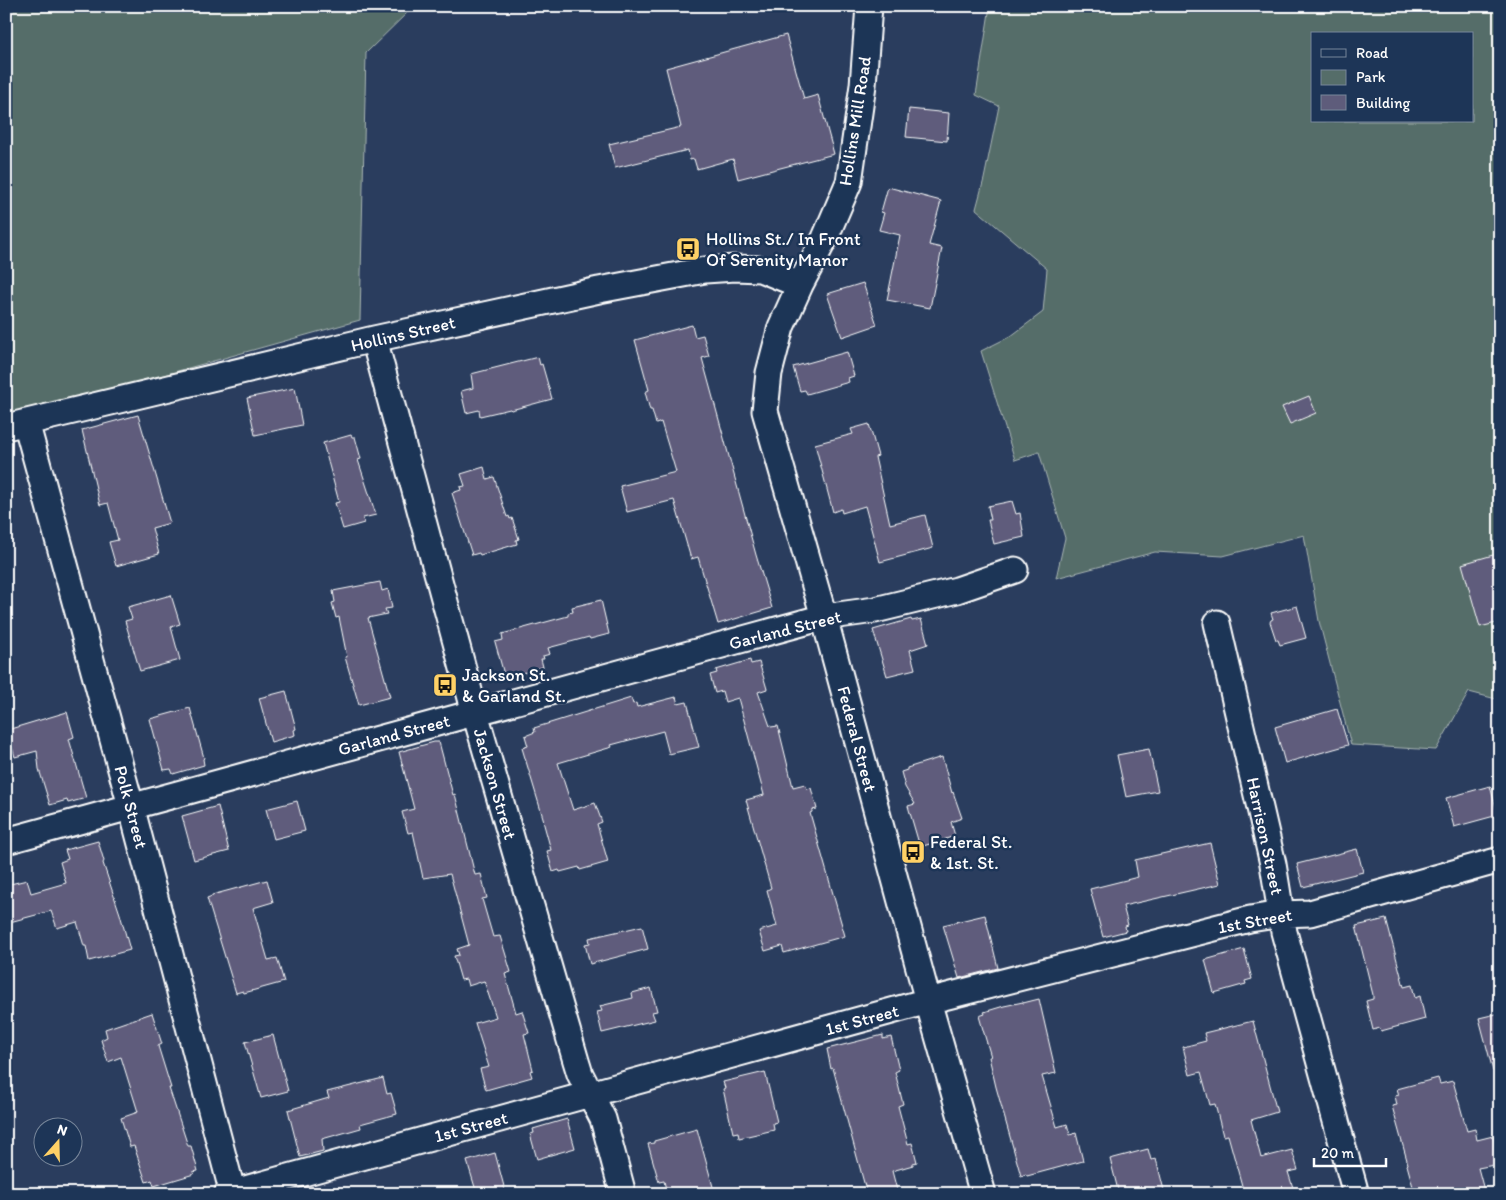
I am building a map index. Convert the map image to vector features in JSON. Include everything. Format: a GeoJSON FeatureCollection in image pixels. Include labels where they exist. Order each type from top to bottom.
{"type":"FeatureCollection","features":[{"type":"Feature","properties":{"kind":"street","name":"Hollins Mill Road"},"geometry":{"type":"LineString","coordinates":[[800,285],[849,182],[863,85],[869,6]]}},
{"type":"Feature","properties":{"kind":"street","name":"Hollins Street"},"geometry":{"type":"LineString","coordinates":[[16,424],[374,339],[599,290],[705,270],[728,268],[760,269],[800,285]]}},
{"type":"Feature","properties":{"kind":"street","name":"Federal Street"},"geometry":{"type":"LineString","coordinates":[[800,285],[781,327],[769,373],[765,411],[824,617],[928,1002],[983,1194]]}},
{"type":"Feature","properties":{"kind":"street","name":"Jackson Street"},"geometry":{"type":"LineString","coordinates":[[374,339],[475,713],[580,1074],[603,1119],[623,1194]]}},
{"type":"Feature","properties":{"kind":"street","name":"Polk Street"},"geometry":{"type":"LineString","coordinates":[[16,424],[131,806],[231,1193]]}},
{"type":"Feature","properties":{"kind":"street","name":"Garland Street"},"geometry":{"type":"LineString","coordinates":[[6,841],[824,617],[876,610],[958,590],[1015,570]]}},
{"type":"Feature","properties":{"kind":"street","name":"Harrison Street"},"geometry":{"type":"LineString","coordinates":[[1217,623],[1273,864],[1284,932],[1356,1194]]}},
{"type":"Feature","properties":{"kind":"street","name":"1st Street"},"geometry":{"type":"LineString","coordinates":[[231,1193],[928,1002],[1250,919],[1281,914],[1310,913],[1500,860]]}},
{"type":"Feature","properties":{"kind":"green space"},"geometry":{"type":"Polygon","coordinates":[[[6,6],[414,6],[366,53],[360,320],[6,419],[6,6]]]}},
{"type":"Feature","properties":{"kind":"green space"},"geometry":{"type":"Polygon","coordinates":[[[990,6],[1500,6],[1500,700],[1469,692],[1436,750],[1351,745],[1319,621],[1304,535],[1223,556],[1155,552],[1056,578],[1065,538],[1039,452],[1015,460],[981,351],[1011,336],[1043,312],[1047,269],[976,209],[999,106],[976,95],[990,6]]]}},
{"type":"Feature","properties":{"kind":"building"},"geometry":{"type":"Polygon","coordinates":[[[786,35],[804,99],[818,95],[834,154],[738,179],[733,159],[697,169],[694,159],[690,160],[688,150],[615,168],[609,144],[681,127],[666,68],[786,35]]]}},
{"type":"Feature","properties":{"kind":"building"},"geometry":{"type":"Polygon","coordinates":[[[909,109],[949,113],[947,141],[906,137],[909,109]]]}},
{"type":"Feature","properties":{"kind":"building"},"geometry":{"type":"Polygon","coordinates":[[[888,187],[941,201],[929,245],[942,248],[930,308],[887,300],[900,235],[879,230],[884,213],[881,212],[888,187]]]}},
{"type":"Feature","properties":{"kind":"building"},"geometry":{"type":"Polygon","coordinates":[[[863,283],[877,325],[842,337],[827,294],[863,283]]]}},
{"type":"Feature","properties":{"kind":"building"},"geometry":{"type":"Polygon","coordinates":[[[692,325],[695,337],[703,335],[709,356],[702,358],[772,608],[718,624],[698,557],[691,559],[674,500],[627,512],[620,486],[676,472],[661,422],[656,424],[652,410],[650,410],[645,392],[649,390],[635,340],[692,325]]]}},
{"type":"Feature","properties":{"kind":"building"},"geometry":{"type":"Polygon","coordinates":[[[847,352],[854,376],[848,378],[849,382],[807,394],[805,390],[800,391],[793,367],[847,352]]]}},
{"type":"Feature","properties":{"kind":"building"},"geometry":{"type":"Polygon","coordinates":[[[538,357],[540,365],[542,364],[552,399],[480,416],[479,410],[466,413],[461,391],[473,388],[471,374],[538,357]]]}},
{"type":"Feature","properties":{"kind":"building"},"geometry":{"type":"Polygon","coordinates":[[[295,388],[302,425],[255,435],[247,398],[295,388]]]}},
{"type":"Feature","properties":{"kind":"building"},"geometry":{"type":"Polygon","coordinates":[[[1309,396],[1316,413],[1290,424],[1282,407],[1309,396]]]}},
{"type":"Feature","properties":{"kind":"building"},"geometry":{"type":"Polygon","coordinates":[[[138,415],[170,523],[152,528],[159,554],[116,566],[109,542],[118,540],[108,503],[100,505],[82,430],[138,415]]]}},
{"type":"Feature","properties":{"kind":"building"},"geometry":{"type":"Polygon","coordinates":[[[869,424],[878,456],[875,457],[890,524],[925,515],[933,548],[880,562],[865,506],[842,513],[841,509],[833,512],[815,444],[853,434],[851,429],[869,424]]]}},
{"type":"Feature","properties":{"kind":"building"},"geometry":{"type":"Polygon","coordinates":[[[351,435],[355,437],[361,459],[358,460],[376,515],[363,518],[364,523],[343,529],[335,503],[339,502],[323,443],[351,435]]]}},
{"type":"Feature","properties":{"kind":"building"},"geometry":{"type":"Polygon","coordinates":[[[484,467],[487,479],[494,477],[507,517],[512,518],[519,539],[516,540],[517,544],[480,555],[479,553],[472,555],[452,493],[461,490],[460,487],[465,486],[461,474],[484,467]]]}},
{"type":"Feature","properties":{"kind":"building"},"geometry":{"type":"Polygon","coordinates":[[[1012,501],[1016,514],[1020,513],[1024,537],[994,544],[988,520],[991,520],[988,506],[1012,501]]]}},
{"type":"Feature","properties":{"kind":"building"},"geometry":{"type":"Polygon","coordinates":[[[1500,553],[1500,622],[1480,627],[1462,564],[1500,553]]]}},
{"type":"Feature","properties":{"kind":"building"},"geometry":{"type":"Polygon","coordinates":[[[380,582],[382,591],[388,589],[392,608],[385,609],[387,614],[368,618],[390,697],[359,705],[345,657],[347,657],[339,617],[336,618],[332,603],[335,602],[333,591],[380,582]]]}},
{"type":"Feature","properties":{"kind":"building"},"geometry":{"type":"Polygon","coordinates":[[[171,595],[180,624],[171,627],[180,660],[140,671],[125,621],[132,619],[128,607],[171,595]]]}},
{"type":"Feature","properties":{"kind":"building"},"geometry":{"type":"Polygon","coordinates":[[[601,600],[609,634],[590,639],[589,637],[548,648],[550,654],[543,656],[544,659],[541,659],[543,667],[505,678],[495,642],[503,640],[502,634],[568,616],[568,613],[573,612],[572,607],[601,600]]]}},
{"type":"Feature","properties":{"kind":"building"},"geometry":{"type":"Polygon","coordinates":[[[1297,606],[1306,638],[1280,645],[1278,640],[1276,640],[1270,622],[1273,619],[1271,613],[1297,606]]]}},
{"type":"Feature","properties":{"kind":"building"},"geometry":{"type":"Polygon","coordinates":[[[911,619],[912,621],[921,619],[928,644],[910,650],[915,669],[887,676],[873,630],[911,619]]]}},
{"type":"Feature","properties":{"kind":"building"},"geometry":{"type":"Polygon","coordinates":[[[750,660],[751,664],[759,662],[767,689],[758,692],[770,726],[778,726],[793,787],[805,784],[807,789],[811,788],[817,809],[812,810],[810,813],[845,936],[784,953],[782,946],[765,951],[759,931],[777,926],[767,890],[771,888],[746,800],[764,795],[738,698],[725,702],[722,691],[715,693],[710,675],[717,673],[716,670],[750,660]]]}},
{"type":"Feature","properties":{"kind":"building"},"geometry":{"type":"Polygon","coordinates":[[[286,691],[296,729],[294,730],[295,735],[271,742],[259,698],[286,691]]]}},
{"type":"Feature","properties":{"kind":"building"},"geometry":{"type":"Polygon","coordinates":[[[676,697],[678,704],[687,702],[699,747],[669,754],[663,731],[611,745],[612,747],[558,763],[573,810],[595,803],[602,822],[597,824],[608,862],[580,870],[579,867],[553,872],[547,851],[551,850],[544,821],[522,748],[528,746],[525,736],[535,732],[534,728],[631,698],[633,704],[636,703],[637,707],[676,697]]]}},
{"type":"Feature","properties":{"kind":"building"},"geometry":{"type":"Polygon","coordinates":[[[190,708],[204,758],[204,765],[173,774],[171,769],[164,770],[150,719],[190,708]]]}},
{"type":"Feature","properties":{"kind":"building"},"geometry":{"type":"Polygon","coordinates":[[[1337,709],[1348,745],[1285,763],[1275,727],[1337,709]]]}},
{"type":"Feature","properties":{"kind":"building"},"geometry":{"type":"Polygon","coordinates":[[[67,712],[74,737],[69,739],[86,798],[68,803],[67,800],[50,805],[39,769],[37,751],[15,757],[7,730],[67,712]]]}},
{"type":"Feature","properties":{"kind":"building"},"geometry":{"type":"Polygon","coordinates":[[[439,742],[453,795],[455,794],[475,875],[481,874],[487,898],[482,899],[493,937],[500,936],[511,972],[505,974],[516,1013],[522,1011],[529,1033],[524,1034],[533,1070],[530,1071],[532,1077],[486,1090],[480,1069],[489,1067],[475,1023],[496,1017],[484,981],[468,986],[466,979],[461,980],[454,956],[459,955],[457,949],[469,945],[450,874],[423,878],[413,832],[408,833],[402,812],[414,809],[399,752],[439,742]]]}},
{"type":"Feature","properties":{"kind":"building"},"geometry":{"type":"Polygon","coordinates":[[[1149,749],[1158,791],[1126,797],[1117,755],[1149,749]]]}},
{"type":"Feature","properties":{"kind":"building"},"geometry":{"type":"Polygon","coordinates":[[[942,757],[952,793],[962,818],[951,822],[955,836],[920,847],[908,806],[915,804],[905,787],[901,772],[907,770],[907,768],[942,757]]]}},
{"type":"Feature","properties":{"kind":"building"},"geometry":{"type":"Polygon","coordinates":[[[1490,786],[1498,815],[1454,827],[1446,798],[1490,786]]]}},
{"type":"Feature","properties":{"kind":"building"},"geometry":{"type":"Polygon","coordinates":[[[297,801],[305,831],[274,839],[266,809],[297,801]]]}},
{"type":"Feature","properties":{"kind":"building"},"geometry":{"type":"Polygon","coordinates":[[[218,806],[229,851],[194,860],[182,816],[218,806]]]}},
{"type":"Feature","properties":{"kind":"building"},"geometry":{"type":"Polygon","coordinates":[[[98,841],[130,950],[89,961],[86,946],[84,946],[77,922],[57,928],[51,911],[6,923],[6,885],[27,880],[31,893],[66,883],[60,862],[68,859],[65,850],[98,841]]]}},
{"type":"Feature","properties":{"kind":"building"},"geometry":{"type":"Polygon","coordinates":[[[1210,843],[1220,884],[1123,906],[1128,925],[1125,926],[1126,931],[1103,937],[1090,889],[1138,877],[1135,860],[1210,843]]]}},
{"type":"Feature","properties":{"kind":"building"},"geometry":{"type":"Polygon","coordinates":[[[1357,849],[1363,872],[1303,887],[1297,864],[1357,849]]]}},
{"type":"Feature","properties":{"kind":"building"},"geometry":{"type":"Polygon","coordinates":[[[267,880],[273,902],[253,908],[268,960],[277,958],[284,982],[244,993],[243,991],[236,993],[207,898],[267,880]]]}},
{"type":"Feature","properties":{"kind":"building"},"geometry":{"type":"Polygon","coordinates":[[[985,915],[998,968],[959,978],[943,925],[985,915]]]}},
{"type":"Feature","properties":{"kind":"building"},"geometry":{"type":"Polygon","coordinates":[[[1386,919],[1404,987],[1412,985],[1415,998],[1420,996],[1425,1019],[1381,1031],[1380,1028],[1373,1030],[1366,1001],[1373,999],[1373,995],[1356,926],[1386,919]]]}},
{"type":"Feature","properties":{"kind":"building"},"geometry":{"type":"Polygon","coordinates":[[[642,926],[648,949],[590,964],[585,944],[590,943],[589,938],[642,926]]]}},
{"type":"Feature","properties":{"kind":"building"},"geometry":{"type":"Polygon","coordinates":[[[1244,949],[1252,979],[1245,981],[1246,984],[1214,993],[1205,960],[1244,949]]]}},
{"type":"Feature","properties":{"kind":"building"},"geometry":{"type":"Polygon","coordinates":[[[651,988],[657,1011],[652,1012],[655,1020],[602,1033],[597,1012],[602,1011],[600,1006],[633,998],[632,993],[651,988]]]}},
{"type":"Feature","properties":{"kind":"building"},"geometry":{"type":"Polygon","coordinates":[[[1039,999],[1056,1073],[1042,1076],[1057,1127],[1067,1124],[1070,1135],[1076,1133],[1083,1161],[1021,1176],[996,1087],[989,1057],[991,1057],[979,1016],[985,1014],[984,1012],[1004,1006],[1039,999]]]}},
{"type":"Feature","properties":{"kind":"building"},"geometry":{"type":"Polygon","coordinates":[[[152,1013],[162,1044],[158,1046],[171,1088],[169,1088],[188,1146],[191,1146],[198,1171],[193,1172],[194,1174],[154,1186],[152,1180],[146,1182],[134,1146],[130,1147],[121,1118],[138,1112],[121,1057],[108,1062],[101,1040],[107,1037],[105,1029],[152,1013]]]}},
{"type":"Feature","properties":{"kind":"building"},"geometry":{"type":"Polygon","coordinates":[[[1500,1013],[1500,1070],[1493,1071],[1479,1018],[1500,1013]]]}},
{"type":"Feature","properties":{"kind":"building"},"geometry":{"type":"Polygon","coordinates":[[[1253,1021],[1277,1112],[1251,1120],[1261,1158],[1292,1150],[1298,1170],[1288,1172],[1295,1194],[1264,1194],[1262,1189],[1244,1193],[1228,1135],[1223,1136],[1215,1104],[1210,1105],[1201,1072],[1190,1075],[1183,1047],[1206,1041],[1204,1033],[1253,1021]]]}},
{"type":"Feature","properties":{"kind":"building"},"geometry":{"type":"Polygon","coordinates":[[[273,1035],[288,1091],[261,1098],[245,1042],[273,1035]]]}},
{"type":"Feature","properties":{"kind":"building"},"geometry":{"type":"Polygon","coordinates":[[[883,1035],[883,1039],[891,1037],[899,1070],[895,1072],[903,1104],[898,1106],[908,1144],[912,1143],[917,1162],[892,1171],[898,1194],[867,1194],[827,1049],[883,1035]]]}},
{"type":"Feature","properties":{"kind":"building"},"geometry":{"type":"Polygon","coordinates":[[[765,1072],[777,1122],[773,1123],[774,1130],[739,1138],[738,1132],[733,1133],[723,1082],[765,1072]]]}},
{"type":"Feature","properties":{"kind":"building"},"geometry":{"type":"Polygon","coordinates":[[[383,1078],[387,1094],[391,1093],[397,1114],[360,1124],[361,1128],[322,1139],[323,1151],[300,1157],[288,1110],[329,1098],[327,1092],[383,1078]]]}},
{"type":"Feature","properties":{"kind":"building"},"geometry":{"type":"Polygon","coordinates":[[[1438,1078],[1440,1084],[1453,1081],[1467,1131],[1475,1129],[1477,1140],[1493,1136],[1499,1164],[1478,1168],[1485,1194],[1415,1194],[1392,1106],[1397,1105],[1395,1096],[1399,1095],[1397,1089],[1438,1078]]]}},
{"type":"Feature","properties":{"kind":"building"},"geometry":{"type":"Polygon","coordinates":[[[567,1119],[575,1148],[537,1159],[530,1134],[534,1133],[533,1129],[567,1119]]]}},
{"type":"Feature","properties":{"kind":"building"},"geometry":{"type":"Polygon","coordinates":[[[697,1129],[715,1194],[667,1194],[664,1181],[659,1182],[648,1144],[697,1129]]]}},
{"type":"Feature","properties":{"kind":"building"},"geometry":{"type":"Polygon","coordinates":[[[1148,1149],[1151,1160],[1156,1159],[1165,1194],[1119,1194],[1110,1159],[1148,1149]]]}},
{"type":"Feature","properties":{"kind":"building"},"geometry":{"type":"Polygon","coordinates":[[[495,1153],[506,1194],[477,1194],[467,1161],[495,1153]]]}},
{"type":"Feature","properties":{"kind":"place","name":"Hollins St./ In Front Of Serenity Manor"},"geometry":{"type":"Point","coordinates":[688,249]}},
{"type":"Feature","properties":{"kind":"place","name":"Jackson St. & Garland St."},"geometry":{"type":"Point","coordinates":[445,685]}},
{"type":"Feature","properties":{"kind":"place","name":"Federal St. & 1st. St."},"geometry":{"type":"Point","coordinates":[913,852]}}]}
